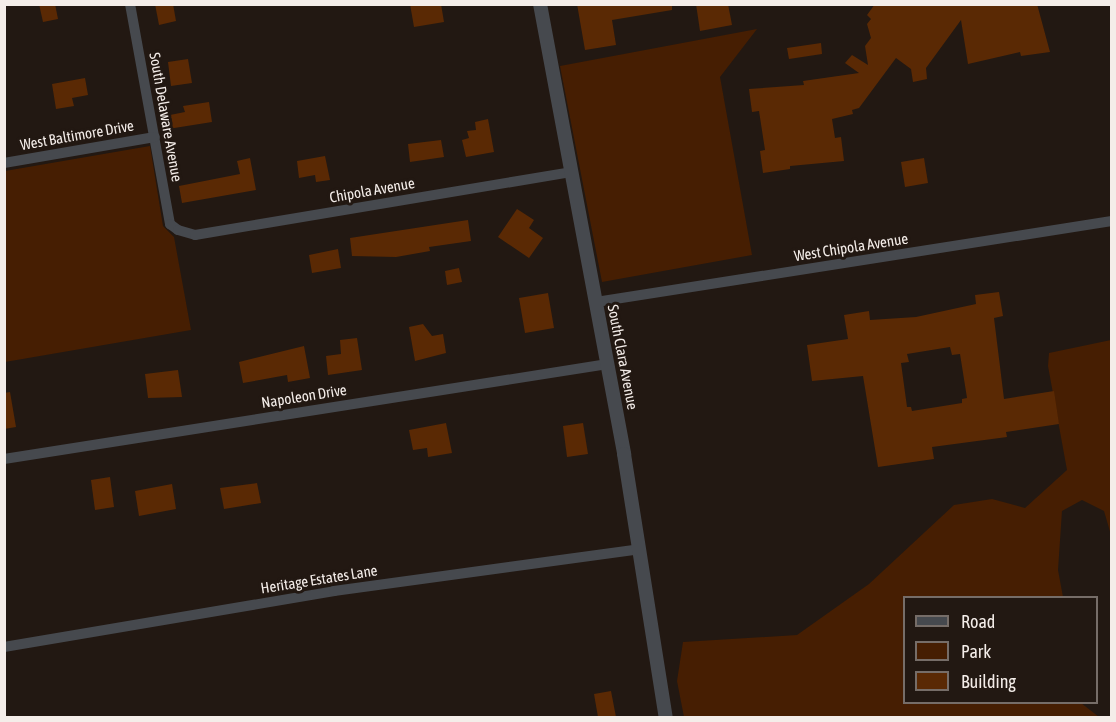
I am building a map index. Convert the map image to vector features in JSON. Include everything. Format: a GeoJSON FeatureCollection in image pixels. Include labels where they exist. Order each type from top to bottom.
{"type":"FeatureCollection","features":[{"type":"Feature","properties":{"kind":"street","name":"South Delaware Avenue"},"geometry":{"type":"LineString","coordinates":[[130,4],[170,224],[178,230]]}},
{"type":"Feature","properties":{"kind":"street","name":"South Clara Avenue"},"geometry":{"type":"LineString","coordinates":[[540,4],[608,364],[666,717]]}},
{"type":"Feature","properties":{"kind":"street","name":"West Baltimore Drive"},"geometry":{"type":"LineString","coordinates":[[4,163],[155,137]]}},
{"type":"Feature","properties":{"kind":"street","name":"Chipola Avenue"},"geometry":{"type":"LineString","coordinates":[[178,230],[195,235],[571,172]]}},
{"type":"Feature","properties":{"kind":"street","name":"West Chipola Avenue"},"geometry":{"type":"LineString","coordinates":[[596,302],[1112,221]]}},
{"type":"Feature","properties":{"kind":"street","name":"Napoleon Drive"},"geometry":{"type":"LineString","coordinates":[[4,459],[608,364]]}},
{"type":"Feature","properties":{"kind":"street","name":"Heritage Estates Lane"},"geometry":{"type":"LineString","coordinates":[[4,646],[334,591],[639,549]]}},
{"type":"Feature","properties":{"kind":"green space"},"geometry":{"type":"Polygon","coordinates":[[[757,29],[720,77],[752,255],[602,282],[560,66],[757,29]]]}},
{"type":"Feature","properties":{"kind":"green space"},"geometry":{"type":"Polygon","coordinates":[[[150,146],[163,226],[174,237],[191,330],[5,362],[5,171],[150,146]]]}},
{"type":"Feature","properties":{"kind":"green space"},"geometry":{"type":"Polygon","coordinates":[[[1111,340],[1111,535],[1104,511],[1082,500],[1062,511],[1058,570],[1063,596],[903,596],[903,704],[1082,704],[1099,717],[684,717],[677,681],[683,642],[797,635],[869,584],[954,505],[992,499],[1025,508],[1067,470],[1048,366],[1049,353],[1111,340]]]}},
{"type":"Feature","properties":{"kind":"building"},"geometry":{"type":"Polygon","coordinates":[[[39,4],[55,4],[58,19],[43,22],[39,4]]]}},
{"type":"Feature","properties":{"kind":"building"},"geometry":{"type":"Polygon","coordinates":[[[155,4],[173,4],[176,21],[159,25],[155,4]]]}},
{"type":"Feature","properties":{"kind":"building"},"geometry":{"type":"Polygon","coordinates":[[[410,4],[441,4],[444,22],[414,27],[410,4]]]}},
{"type":"Feature","properties":{"kind":"building"},"geometry":{"type":"Polygon","coordinates":[[[577,4],[672,4],[672,10],[612,20],[616,45],[585,50],[577,4]]]}},
{"type":"Feature","properties":{"kind":"building"},"geometry":{"type":"Polygon","coordinates":[[[696,4],[728,4],[732,25],[700,31],[696,4]]]}},
{"type":"Feature","properties":{"kind":"building"},"geometry":{"type":"Polygon","coordinates":[[[875,4],[1037,4],[1050,52],[1021,56],[1020,52],[968,64],[961,20],[926,68],[927,79],[913,82],[911,69],[896,58],[859,108],[852,110],[853,114],[832,119],[835,138],[841,137],[844,161],[790,166],[790,169],[763,173],[760,151],[765,150],[759,111],[752,112],[749,89],[804,85],[803,81],[859,73],[845,63],[852,55],[868,65],[865,46],[871,38],[867,24],[871,19],[867,15],[875,4]]]}},
{"type":"Feature","properties":{"kind":"building"},"geometry":{"type":"Polygon","coordinates":[[[821,43],[822,54],[789,59],[787,48],[821,43]]]}},
{"type":"Feature","properties":{"kind":"building"},"geometry":{"type":"Polygon","coordinates":[[[188,59],[192,83],[171,86],[168,62],[188,59]]]}},
{"type":"Feature","properties":{"kind":"building"},"geometry":{"type":"Polygon","coordinates":[[[85,78],[88,95],[72,98],[74,106],[56,109],[52,84],[85,78]]]}},
{"type":"Feature","properties":{"kind":"building"},"geometry":{"type":"Polygon","coordinates":[[[209,102],[212,122],[168,129],[165,116],[185,112],[183,106],[209,102]]]}},
{"type":"Feature","properties":{"kind":"building"},"geometry":{"type":"Polygon","coordinates":[[[488,119],[494,152],[466,157],[462,140],[469,138],[467,131],[476,130],[475,122],[488,119]]]}},
{"type":"Feature","properties":{"kind":"building"},"geometry":{"type":"Polygon","coordinates":[[[441,140],[444,157],[410,162],[408,144],[441,140]]]}},
{"type":"Feature","properties":{"kind":"building"},"geometry":{"type":"Polygon","coordinates":[[[325,156],[330,180],[316,182],[315,175],[299,178],[297,161],[325,156]]]}},
{"type":"Feature","properties":{"kind":"building"},"geometry":{"type":"Polygon","coordinates":[[[250,158],[256,190],[182,203],[179,186],[240,174],[237,161],[250,158]]]}},
{"type":"Feature","properties":{"kind":"building"},"geometry":{"type":"Polygon","coordinates":[[[924,158],[928,183],[905,187],[901,162],[924,158]]]}},
{"type":"Feature","properties":{"kind":"building"},"geometry":{"type":"Polygon","coordinates":[[[517,209],[534,220],[529,228],[543,238],[529,258],[498,237],[517,209]]]}},
{"type":"Feature","properties":{"kind":"building"},"geometry":{"type":"Polygon","coordinates":[[[468,220],[471,241],[429,247],[430,251],[396,257],[352,256],[350,238],[468,220]]]}},
{"type":"Feature","properties":{"kind":"building"},"geometry":{"type":"Polygon","coordinates":[[[338,249],[341,268],[312,273],[309,255],[338,249]]]}},
{"type":"Feature","properties":{"kind":"building"},"geometry":{"type":"Polygon","coordinates":[[[459,268],[462,282],[447,285],[445,271],[459,268]]]}},
{"type":"Feature","properties":{"kind":"building"},"geometry":{"type":"Polygon","coordinates":[[[999,292],[1003,316],[994,318],[1004,399],[1054,391],[1059,424],[1006,432],[1007,437],[932,447],[934,459],[878,467],[863,376],[812,381],[807,345],[848,339],[844,315],[869,311],[870,320],[916,317],[976,304],[975,295],[999,292]],[[950,347],[907,354],[909,362],[901,363],[907,407],[911,407],[912,411],[962,403],[962,399],[967,398],[960,354],[952,355],[950,347]]]}},
{"type":"Feature","properties":{"kind":"building"},"geometry":{"type":"Polygon","coordinates":[[[548,293],[554,328],[525,333],[519,298],[548,293]]]}},
{"type":"Feature","properties":{"kind":"building"},"geometry":{"type":"Polygon","coordinates":[[[423,324],[432,336],[443,334],[446,353],[415,361],[409,327],[423,324]]]}},
{"type":"Feature","properties":{"kind":"building"},"geometry":{"type":"Polygon","coordinates":[[[357,338],[362,370],[328,375],[326,356],[341,354],[340,340],[357,338]]]}},
{"type":"Feature","properties":{"kind":"building"},"geometry":{"type":"Polygon","coordinates":[[[304,346],[310,378],[288,382],[287,375],[243,383],[239,362],[304,346]]]}},
{"type":"Feature","properties":{"kind":"building"},"geometry":{"type":"Polygon","coordinates":[[[178,370],[182,397],[148,398],[145,374],[178,370]]]}},
{"type":"Feature","properties":{"kind":"building"},"geometry":{"type":"Polygon","coordinates":[[[10,392],[16,427],[4,429],[4,393],[10,392]]]}},
{"type":"Feature","properties":{"kind":"building"},"geometry":{"type":"Polygon","coordinates":[[[446,423],[452,453],[428,457],[427,448],[413,450],[409,430],[446,423]]]}},
{"type":"Feature","properties":{"kind":"building"},"geometry":{"type":"Polygon","coordinates":[[[583,423],[588,454],[567,457],[563,426],[583,423]]]}},
{"type":"Feature","properties":{"kind":"building"},"geometry":{"type":"Polygon","coordinates":[[[110,477],[114,507],[95,510],[91,480],[110,477]]]}},
{"type":"Feature","properties":{"kind":"building"},"geometry":{"type":"Polygon","coordinates":[[[257,483],[261,503],[224,509],[220,488],[257,483]]]}},
{"type":"Feature","properties":{"kind":"building"},"geometry":{"type":"Polygon","coordinates":[[[172,484],[176,509],[139,516],[135,491],[172,484]]]}},
{"type":"Feature","properties":{"kind":"building"},"geometry":{"type":"Polygon","coordinates":[[[611,691],[616,717],[598,717],[594,694],[611,691]]]}}]}
